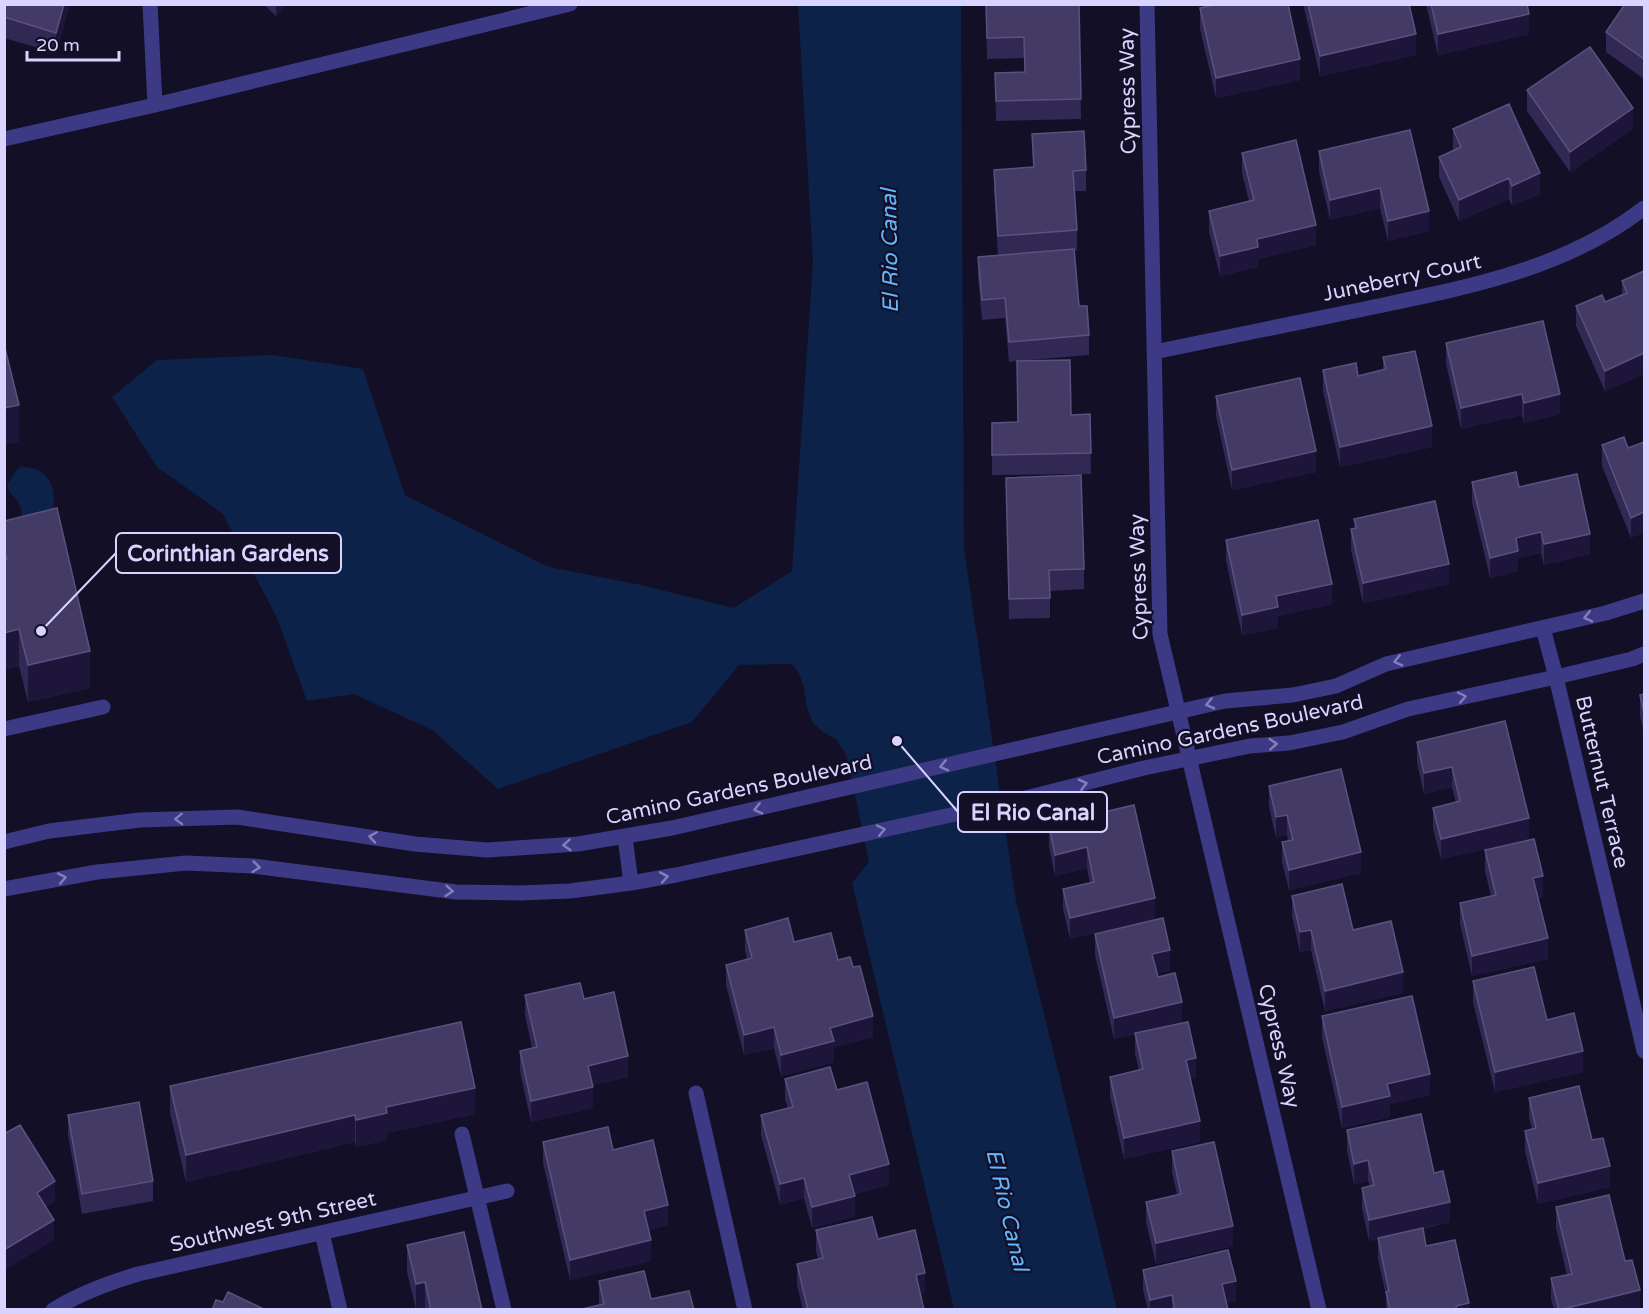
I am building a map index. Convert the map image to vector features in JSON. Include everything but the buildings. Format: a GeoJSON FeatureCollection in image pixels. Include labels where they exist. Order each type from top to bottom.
{"type":"FeatureCollection","features":[{"type":"Feature","properties":{"kind":"street"},"geometry":{"type":"LineString","coordinates":[[150,4],[155,105]]}},
{"type":"Feature","properties":{"kind":"street"},"geometry":{"type":"LineString","coordinates":[[4,139],[155,105],[570,4]]}},
{"type":"Feature","properties":{"kind":"street","name":"Cypress Way"},"geometry":{"type":"LineString","coordinates":[[1148,4],[1160,634],[1319,1310]]}},
{"type":"Feature","properties":{"kind":"street","name":"Juneberry Court"},"geometry":{"type":"LineString","coordinates":[[1154,352],[1474,285],[1530,269],[1583,246],[1644,208]]}},
{"type":"Feature","properties":{"kind":"street","name":"Camino Gardens Boulevard"},"geometry":{"type":"LineString","coordinates":[[4,842],[49,831],[141,820],[237,817],[415,844],[487,850],[578,844],[683,826],[1225,701],[1293,695],[1336,686],[1386,664],[1606,613],[1644,601]]}},
{"type":"Feature","properties":{"kind":"street","name":"Butternut Terrace"},"geometry":{"type":"LineString","coordinates":[[1543,628],[1644,1051]]}},
{"type":"Feature","properties":{"kind":"street","name":"Camino Gardens Boulevard"},"geometry":{"type":"LineString","coordinates":[[4,889],[98,872],[186,863],[253,866],[456,892],[570,891],[631,883],[1006,803],[1144,768],[1250,746],[1289,743],[1343,732],[1408,709],[1556,677],[1632,659],[1644,654]]}},
{"type":"Feature","properties":{"kind":"street"},"geometry":{"type":"LineString","coordinates":[[4,729],[103,707]]}},
{"type":"Feature","properties":{"kind":"street"},"geometry":{"type":"LineString","coordinates":[[625,837],[631,883]]}},
{"type":"Feature","properties":{"kind":"street"},"geometry":{"type":"LineString","coordinates":[[696,1093],[745,1310]]}},
{"type":"Feature","properties":{"kind":"street"},"geometry":{"type":"LineString","coordinates":[[462,1134],[504,1310]]}},
{"type":"Feature","properties":{"kind":"street","name":"Southwest 9th Street"},"geometry":{"type":"LineString","coordinates":[[53,1310],[75,1297],[138,1274],[507,1191]]}},
{"type":"Feature","properties":{"kind":"street"},"geometry":{"type":"LineString","coordinates":[[322,1233],[340,1310]]}},
{"type":"Feature","properties":{"kind":"water"},"geometry":{"type":"Polygon","coordinates":[[[798,5],[961,5],[964,549],[1016,901],[1117,1309],[954,1309],[852,883],[869,862],[847,757],[836,739],[813,723],[799,673],[792,664],[739,665],[692,722],[498,789],[432,730],[354,694],[307,701],[277,618],[223,514],[157,467],[112,397],[157,360],[274,355],[363,369],[405,495],[549,567],[641,585],[734,608],[792,571],[813,262],[798,5]]]}},
{"type":"Feature","properties":{"kind":"water"},"geometry":{"type":"Polygon","coordinates":[[[20,467],[38,470],[50,481],[54,496],[52,515],[22,518],[19,503],[7,485],[20,467]]]}},
{"type":"Feature","properties":{"kind":"place","name":"Corinthian Gardens"},"geometry":{"type":"Point","coordinates":[41,631]}},
{"type":"Feature","properties":{"kind":"place","name":"El Rio Canal"},"geometry":{"type":"Point","coordinates":[897,741]}}]}
